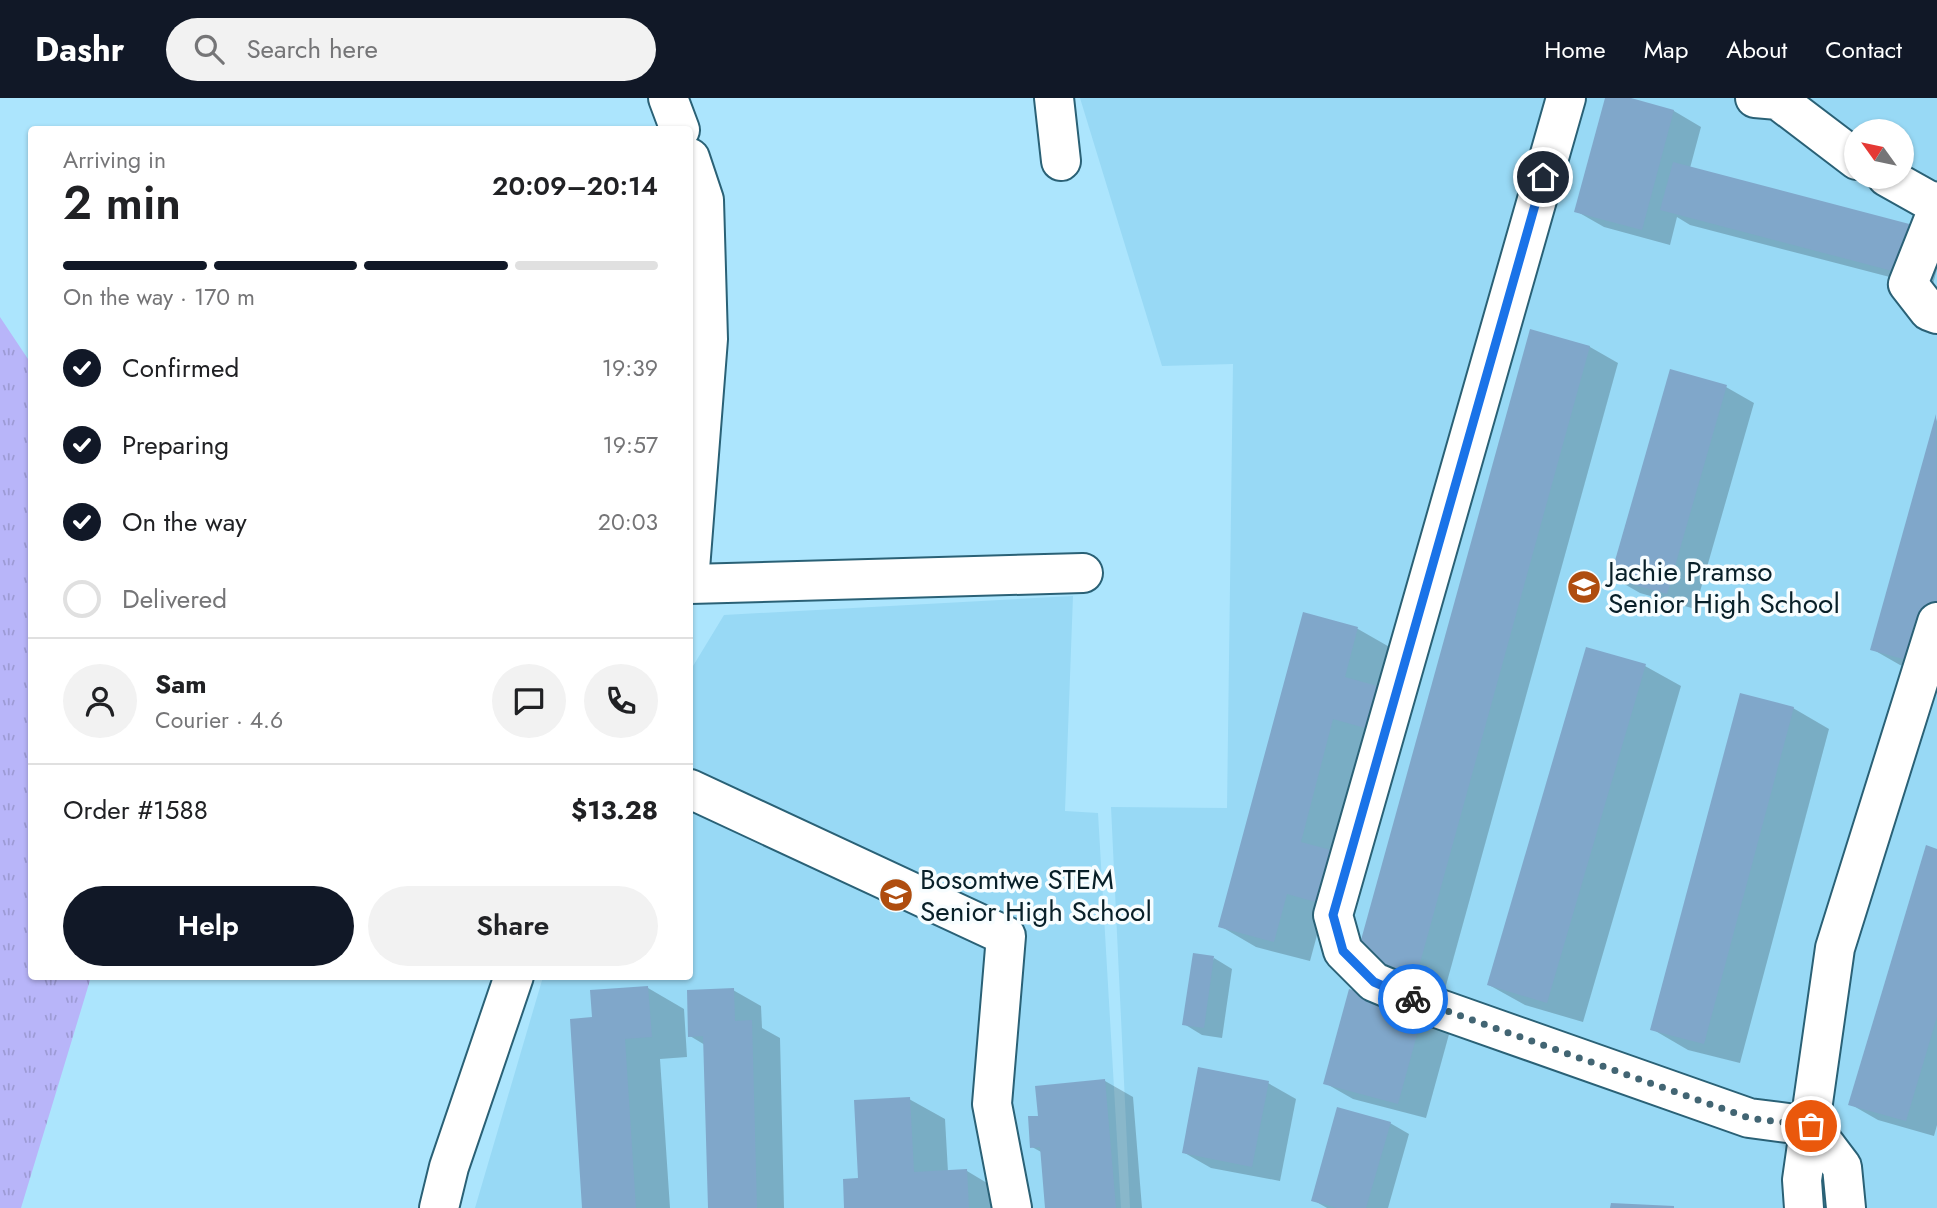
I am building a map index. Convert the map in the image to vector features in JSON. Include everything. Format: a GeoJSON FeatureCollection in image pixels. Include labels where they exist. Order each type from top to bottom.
{"type":"FeatureCollection","features":[{"type":"Feature","properties":{"kind":"street"},"geometry":{"type":"LineString","coordinates":[[668,98],[678,126]]}},
{"type":"Feature","properties":{"kind":"street"},"geometry":{"type":"LineString","coordinates":[[1054,98],[1061,161]]}},
{"type":"Feature","properties":{"kind":"street"},"geometry":{"type":"LineString","coordinates":[[1566,98],[1333,915],[1343,951],[1374,982],[1434,1007],[1749,1118],[1811,1126],[1842,1167],[1846,1208]]}},
{"type":"Feature","properties":{"kind":"street"},"geometry":{"type":"LineString","coordinates":[[1755,98],[1778,100],[1844,150]]}},
{"type":"Feature","properties":{"kind":"street"},"geometry":{"type":"LineString","coordinates":[[693,167],[704,200],[708,339],[693,531]]}},
{"type":"Feature","properties":{"kind":"street"},"geometry":{"type":"LineString","coordinates":[[1908,189],[1937,202]]}},
{"type":"Feature","properties":{"kind":"street"},"geometry":{"type":"LineString","coordinates":[[1937,211],[1908,284],[1929,311],[1937,314]]}},
{"type":"Feature","properties":{"kind":"street"},"geometry":{"type":"LineString","coordinates":[[693,584],[1083,573]]}},
{"type":"Feature","properties":{"kind":"street"},"geometry":{"type":"LineString","coordinates":[[1804,1208],[1802,1180],[1835,948],[1937,622]]}},
{"type":"Feature","properties":{"kind":"street"},"geometry":{"type":"LineString","coordinates":[[693,790],[1006,936],[992,1104],[1012,1208]]}},
{"type":"Feature","properties":{"kind":"street"},"geometry":{"type":"LineString","coordinates":[[439,1208],[449,1167],[513,980]]}},
{"type":"Feature","properties":{"kind":"shaded area","name":"Jachie Pramso Senior High School"},"geometry":{"type":"Polygon","coordinates":[[[1080,98],[1937,98],[1937,1208],[1130,1208],[1111,807],[1227,808],[1233,364],[1162,366],[1080,98]]]}},
{"type":"Feature","properties":{"kind":"shaded area","name":"Bosomtwe STEM Senior High School"},"geometry":{"type":"Polygon","coordinates":[[[1073,596],[1065,811],[1098,813],[1121,1208],[475,1208],[542,980],[693,980],[693,666],[724,615],[1073,596]]]}},
{"type":"Feature","properties":{"kind":"green space"},"geometry":{"type":"Polygon","coordinates":[[[0,317],[28,359],[28,980],[90,980],[21,1208],[0,1208],[0,317]]]}},
{"type":"Feature","properties":{"kind":"building"},"geometry":{"type":"Polygon","coordinates":[[[1605,98],[1631,98],[1674,110],[1642,230],[1574,212],[1605,98]]]}},
{"type":"Feature","properties":{"kind":"building"},"geometry":{"type":"Polygon","coordinates":[[[1673,162],[1917,226],[1904,274],[1660,210],[1673,162]]]}},
{"type":"Feature","properties":{"kind":"building"},"geometry":{"type":"Polygon","coordinates":[[[1530,329],[1590,346],[1417,974],[1356,958],[1530,329]]]}},
{"type":"Feature","properties":{"kind":"building"},"geometry":{"type":"Polygon","coordinates":[[[1670,369],[1727,385],[1667,594],[1610,578],[1670,369]]]}},
{"type":"Feature","properties":{"kind":"building"},"geometry":{"type":"Polygon","coordinates":[[[1936,414],[1937,611],[1922,664],[1870,650],[1936,414]]]}},
{"type":"Feature","properties":{"kind":"building"},"geometry":{"type":"Polygon","coordinates":[[[1303,612],[1358,627],[1345,677],[1377,686],[1365,728],[1333,719],[1301,842],[1331,850],[1316,902],[1287,894],[1274,942],[1218,927],[1303,612]]]}},
{"type":"Feature","properties":{"kind":"building"},"geometry":{"type":"Polygon","coordinates":[[[1586,647],[1646,664],[1547,1003],[1487,985],[1586,647]]]}},
{"type":"Feature","properties":{"kind":"building"},"geometry":{"type":"Polygon","coordinates":[[[1740,693],[1794,707],[1704,1044],[1650,1030],[1740,693]]]}},
{"type":"Feature","properties":{"kind":"building"},"geometry":{"type":"Polygon","coordinates":[[[1926,845],[1937,849],[1937,1017],[1906,1121],[1848,1105],[1926,845]]]}},
{"type":"Feature","properties":{"kind":"building"},"geometry":{"type":"Polygon","coordinates":[[[1193,953],[1214,956],[1204,1028],[1182,1025],[1193,953]]]}},
{"type":"Feature","properties":{"kind":"building"},"geometry":{"type":"Polygon","coordinates":[[[648,986],[652,1037],[625,1039],[636,1208],[582,1208],[570,1019],[592,1017],[590,990],[648,986]]]}},
{"type":"Feature","properties":{"kind":"building"},"geometry":{"type":"Polygon","coordinates":[[[734,988],[735,1021],[752,1020],[757,1208],[708,1208],[703,1036],[688,1037],[687,990],[734,988]]]}},
{"type":"Feature","properties":{"kind":"building"},"geometry":{"type":"Polygon","coordinates":[[[1349,989],[1424,1009],[1398,1104],[1323,1084],[1349,989]]]}},
{"type":"Feature","properties":{"kind":"building"},"geometry":{"type":"Polygon","coordinates":[[[1198,1067],[1269,1081],[1252,1167],[1182,1153],[1198,1067]]]}},
{"type":"Feature","properties":{"kind":"building"},"geometry":{"type":"Polygon","coordinates":[[[1105,1079],[1116,1208],[1045,1208],[1040,1147],[1030,1148],[1028,1116],[1038,1116],[1035,1086],[1105,1079]]]}},
{"type":"Feature","properties":{"kind":"building"},"geometry":{"type":"Polygon","coordinates":[[[910,1097],[914,1172],[967,1169],[969,1208],[844,1208],[843,1179],[858,1178],[854,1100],[910,1097]]]}},
{"type":"Feature","properties":{"kind":"building"},"geometry":{"type":"Polygon","coordinates":[[[1337,1107],[1391,1122],[1366,1208],[1337,1208],[1311,1201],[1337,1107]]]}},
{"type":"Feature","properties":{"kind":"building"},"geometry":{"type":"Polygon","coordinates":[[[1611,1203],[1674,1206],[1674,1208],[1610,1208],[1611,1203]]]}},
{"type":"Feature","properties":{"kind":"way so far"},"geometry":{"type":"LineString","coordinates":[[1413,999],[1749,1118],[1811,1126]]}},
{"type":"Feature","properties":{"kind":"place","name":"Jachie Pramso Senior High School"},"geometry":{"type":"Point","coordinates":[1584,587]}},
{"type":"Feature","properties":{"kind":"place","name":"Bosomtwe STEM Senior High School"},"geometry":{"type":"Point","coordinates":[896,895]}},
{"type":"Feature","properties":{"kind":"route"},"geometry":{"type":"LineString","coordinates":[[1413,999],[1374,982],[1343,951],[1333,915],[1543,177]]}}]}
